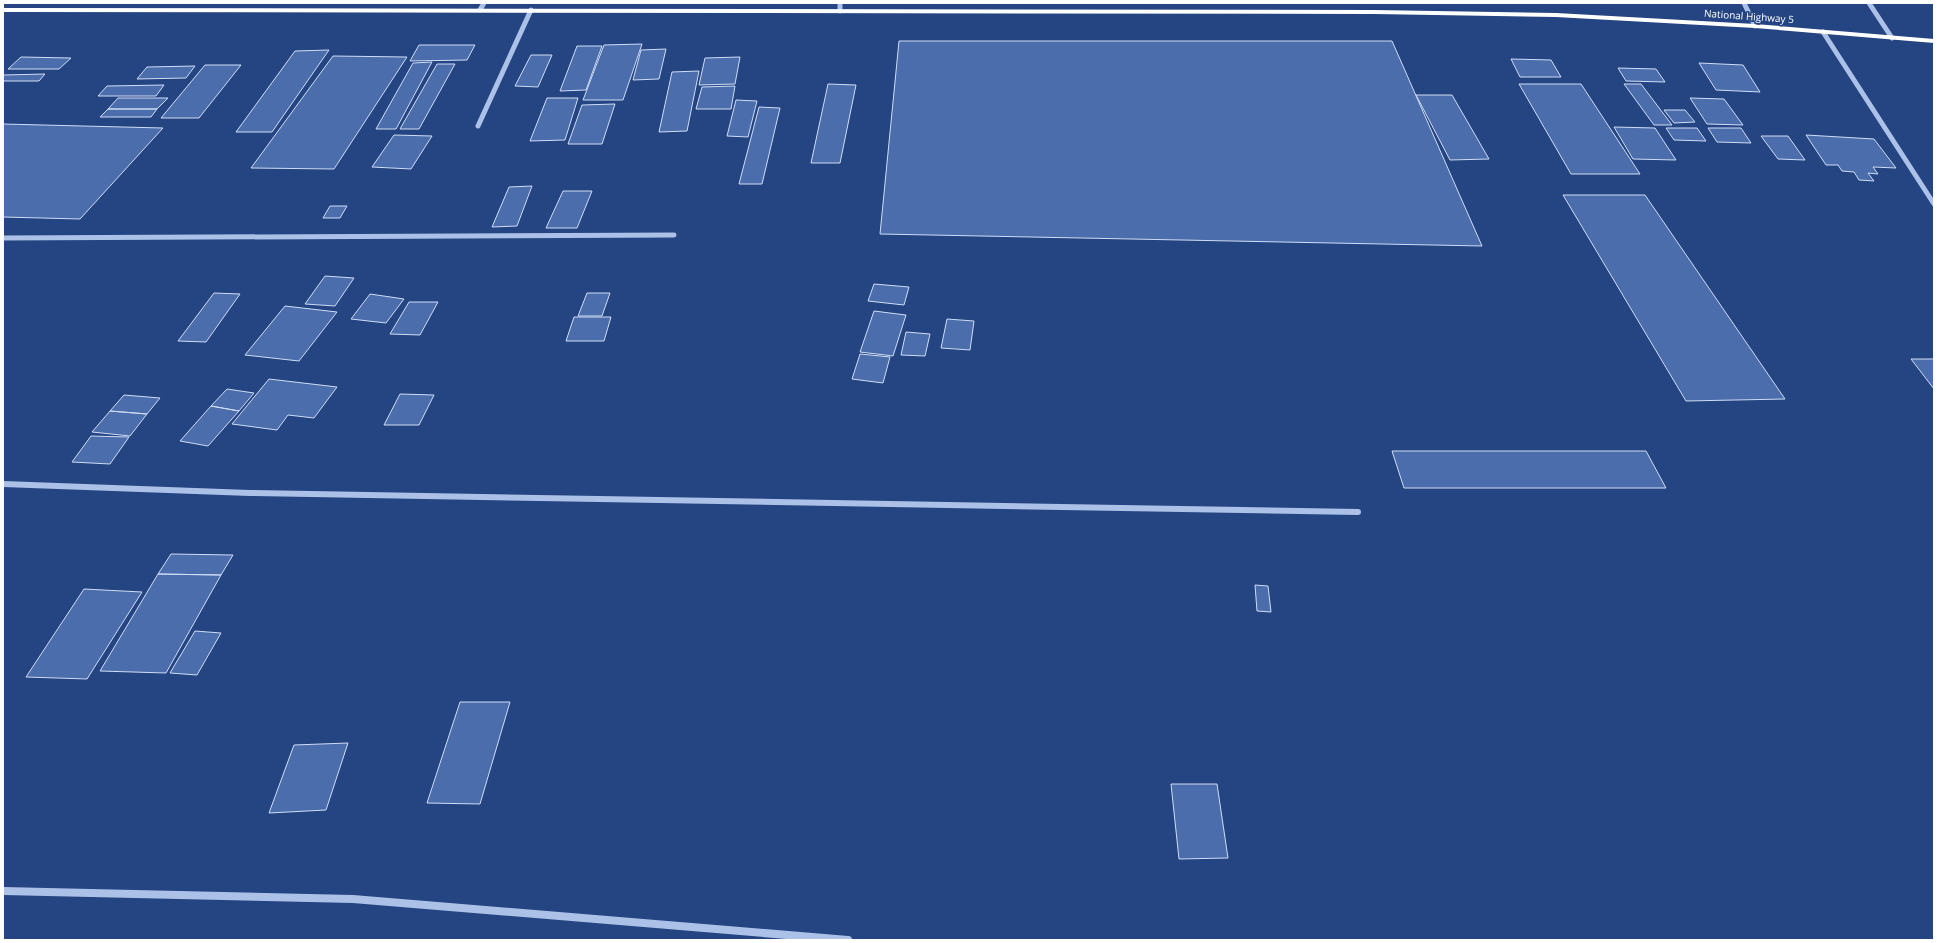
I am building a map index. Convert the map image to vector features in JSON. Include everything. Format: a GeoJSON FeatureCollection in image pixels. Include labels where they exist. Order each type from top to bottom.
{"type":"FeatureCollection","features":[{"type":"Feature","properties":{"kind":"highway","name":"National Highway 5"},"geometry":{"type":"LineString","coordinates":[[3,10],[482,7],[531,10],[840,7],[1556,14],[1755,26],[1934,41]]}},
{"type":"Feature","properties":{"kind":"street"},"geometry":{"type":"LineString","coordinates":[[1744,3],[1755,26]]}},
{"type":"Feature","properties":{"kind":"street"},"geometry":{"type":"LineString","coordinates":[[1869,3],[1892,38]]}},
{"type":"Feature","properties":{"kind":"street"},"geometry":{"type":"LineString","coordinates":[[478,126],[531,10]]}},
{"type":"Feature","properties":{"kind":"street"},"geometry":{"type":"LineString","coordinates":[[1824,32],[1862,91],[1879,121],[1893,139],[1934,204]]}},
{"type":"Feature","properties":{"kind":"street"},"geometry":{"type":"LineString","coordinates":[[3,238],[674,235]]}},
{"type":"Feature","properties":{"kind":"street"},"geometry":{"type":"LineString","coordinates":[[3,484],[250,493],[1358,512]]}},
{"type":"Feature","properties":{"kind":"street"},"geometry":{"type":"LineString","coordinates":[[3,891],[352,899],[848,940]]}},
{"type":"Feature","properties":{"kind":"building"},"geometry":{"type":"Polygon","coordinates":[[[899,41],[1392,41],[1482,246],[880,234],[899,41]]]}},
{"type":"Feature","properties":{"kind":"building"},"geometry":{"type":"Polygon","coordinates":[[[642,44],[623,100],[583,100],[604,45],[642,44]]]}},
{"type":"Feature","properties":{"kind":"building"},"geometry":{"type":"Polygon","coordinates":[[[419,45],[475,45],[467,60],[410,61],[419,45]]]}},
{"type":"Feature","properties":{"kind":"building"},"geometry":{"type":"Polygon","coordinates":[[[577,46],[602,46],[586,90],[560,91],[577,46]]]}},
{"type":"Feature","properties":{"kind":"building"},"geometry":{"type":"Polygon","coordinates":[[[666,49],[659,79],[633,80],[641,50],[666,49]]]}},
{"type":"Feature","properties":{"kind":"building"},"geometry":{"type":"Polygon","coordinates":[[[329,50],[272,132],[236,132],[295,51],[329,50]]]}},
{"type":"Feature","properties":{"kind":"building"},"geometry":{"type":"Polygon","coordinates":[[[531,55],[552,55],[538,87],[515,86],[531,55]]]}},
{"type":"Feature","properties":{"kind":"building"},"geometry":{"type":"Polygon","coordinates":[[[333,56],[407,57],[334,169],[251,168],[333,56]]]}},
{"type":"Feature","properties":{"kind":"building"},"geometry":{"type":"Polygon","coordinates":[[[21,57],[71,58],[59,69],[8,69],[21,57]]]}},
{"type":"Feature","properties":{"kind":"building"},"geometry":{"type":"Polygon","coordinates":[[[740,57],[735,84],[699,85],[705,58],[740,57]]]}},
{"type":"Feature","properties":{"kind":"building"},"geometry":{"type":"Polygon","coordinates":[[[1511,59],[1551,60],[1561,77],[1520,77],[1511,59]]]}},
{"type":"Feature","properties":{"kind":"building"},"geometry":{"type":"Polygon","coordinates":[[[432,62],[396,129],[376,129],[413,63],[432,62]]]}},
{"type":"Feature","properties":{"kind":"building"},"geometry":{"type":"Polygon","coordinates":[[[1699,63],[1743,65],[1760,92],[1716,90],[1699,63]]]}},
{"type":"Feature","properties":{"kind":"building"},"geometry":{"type":"Polygon","coordinates":[[[437,64],[455,64],[419,129],[400,129],[437,64]]]}},
{"type":"Feature","properties":{"kind":"building"},"geometry":{"type":"Polygon","coordinates":[[[205,65],[241,65],[199,118],[161,118],[205,65]]]}},
{"type":"Feature","properties":{"kind":"building"},"geometry":{"type":"Polygon","coordinates":[[[195,66],[186,78],[137,79],[147,67],[195,66]]]}},
{"type":"Feature","properties":{"kind":"building"},"geometry":{"type":"Polygon","coordinates":[[[1618,68],[1656,69],[1665,82],[1626,81],[1618,68]]]}},
{"type":"Feature","properties":{"kind":"building"},"geometry":{"type":"Polygon","coordinates":[[[699,71],[687,131],[659,132],[672,72],[699,71]]]}},
{"type":"Feature","properties":{"kind":"building"},"geometry":{"type":"Polygon","coordinates":[[[45,74],[39,81],[3,81],[3,75],[45,74]]]}},
{"type":"Feature","properties":{"kind":"building"},"geometry":{"type":"Polygon","coordinates":[[[828,84],[856,85],[840,163],[811,163],[828,84]]]}},
{"type":"Feature","properties":{"kind":"building"},"geometry":{"type":"Polygon","coordinates":[[[1519,84],[1581,84],[1640,174],[1571,174],[1519,84]]]}},
{"type":"Feature","properties":{"kind":"building"},"geometry":{"type":"Polygon","coordinates":[[[1624,84],[1641,84],[1672,125],[1654,125],[1624,84]]]}},
{"type":"Feature","properties":{"kind":"building"},"geometry":{"type":"Polygon","coordinates":[[[164,85],[156,96],[98,96],[107,86],[164,85]]]}},
{"type":"Feature","properties":{"kind":"building"},"geometry":{"type":"Polygon","coordinates":[[[735,86],[731,109],[696,109],[702,87],[735,86]]]}},
{"type":"Feature","properties":{"kind":"building"},"geometry":{"type":"Polygon","coordinates":[[[1416,95],[1452,95],[1489,159],[1450,160],[1416,95]]]}},
{"type":"Feature","properties":{"kind":"building"},"geometry":{"type":"Polygon","coordinates":[[[118,98],[168,98],[157,109],[108,109],[118,98]]]}},
{"type":"Feature","properties":{"kind":"building"},"geometry":{"type":"Polygon","coordinates":[[[547,98],[578,98],[565,140],[530,141],[547,98]]]}},
{"type":"Feature","properties":{"kind":"building"},"geometry":{"type":"Polygon","coordinates":[[[1690,98],[1724,99],[1743,125],[1707,124],[1690,98]]]}},
{"type":"Feature","properties":{"kind":"building"},"geometry":{"type":"Polygon","coordinates":[[[736,100],[757,101],[748,137],[727,136],[736,100]]]}},
{"type":"Feature","properties":{"kind":"building"},"geometry":{"type":"Polygon","coordinates":[[[615,104],[602,144],[568,144],[582,105],[615,104]]]}},
{"type":"Feature","properties":{"kind":"building"},"geometry":{"type":"Polygon","coordinates":[[[759,107],[780,108],[762,184],[739,184],[759,107]]]}},
{"type":"Feature","properties":{"kind":"building"},"geometry":{"type":"Polygon","coordinates":[[[108,109],[157,109],[151,117],[100,117],[108,109]]]}},
{"type":"Feature","properties":{"kind":"building"},"geometry":{"type":"Polygon","coordinates":[[[1664,110],[1685,110],[1695,122],[1674,123],[1664,110]]]}},
{"type":"Feature","properties":{"kind":"building"},"geometry":{"type":"Polygon","coordinates":[[[3,124],[163,128],[80,219],[3,217],[3,124]]]}},
{"type":"Feature","properties":{"kind":"building"},"geometry":{"type":"Polygon","coordinates":[[[1614,127],[1655,128],[1676,160],[1633,159],[1614,127]]]}},
{"type":"Feature","properties":{"kind":"building"},"geometry":{"type":"Polygon","coordinates":[[[1666,128],[1697,128],[1706,141],[1674,140],[1666,128]]]}},
{"type":"Feature","properties":{"kind":"building"},"geometry":{"type":"Polygon","coordinates":[[[1708,128],[1741,128],[1751,143],[1717,142],[1708,128]]]}},
{"type":"Feature","properties":{"kind":"building"},"geometry":{"type":"Polygon","coordinates":[[[394,135],[432,136],[411,169],[372,167],[394,135]]]}},
{"type":"Feature","properties":{"kind":"building"},"geometry":{"type":"Polygon","coordinates":[[[1806,135],[1874,139],[1896,168],[1873,167],[1878,174],[1868,173],[1874,181],[1859,180],[1854,172],[1842,171],[1838,165],[1826,165],[1806,135]]]}},
{"type":"Feature","properties":{"kind":"building"},"geometry":{"type":"Polygon","coordinates":[[[1761,136],[1788,136],[1805,160],[1778,159],[1761,136]]]}},
{"type":"Feature","properties":{"kind":"building"},"geometry":{"type":"Polygon","coordinates":[[[532,186],[517,226],[492,227],[509,187],[532,186]]]}},
{"type":"Feature","properties":{"kind":"building"},"geometry":{"type":"Polygon","coordinates":[[[563,191],[592,191],[577,228],[546,228],[563,191]]]}},
{"type":"Feature","properties":{"kind":"building"},"geometry":{"type":"Polygon","coordinates":[[[1563,195],[1645,195],[1785,399],[1686,401],[1563,195]]]}},
{"type":"Feature","properties":{"kind":"building"},"geometry":{"type":"Polygon","coordinates":[[[330,206],[347,206],[340,218],[323,218],[330,206]]]}},
{"type":"Feature","properties":{"kind":"building"},"geometry":{"type":"Polygon","coordinates":[[[325,276],[354,278],[335,306],[305,304],[325,276]]]}},
{"type":"Feature","properties":{"kind":"building"},"geometry":{"type":"Polygon","coordinates":[[[874,284],[909,287],[904,305],[868,301],[874,284]]]}},
{"type":"Feature","properties":{"kind":"building"},"geometry":{"type":"Polygon","coordinates":[[[214,293],[240,294],[206,342],[178,341],[214,293]]]}},
{"type":"Feature","properties":{"kind":"building"},"geometry":{"type":"Polygon","coordinates":[[[587,293],[610,293],[602,316],[578,316],[587,293]]]}},
{"type":"Feature","properties":{"kind":"building"},"geometry":{"type":"Polygon","coordinates":[[[370,294],[404,299],[386,323],[351,319],[370,294]]]}},
{"type":"Feature","properties":{"kind":"building"},"geometry":{"type":"Polygon","coordinates":[[[409,302],[438,302],[420,335],[390,334],[409,302]]]}},
{"type":"Feature","properties":{"kind":"building"},"geometry":{"type":"Polygon","coordinates":[[[285,306],[337,312],[299,361],[245,355],[285,306]]]}},
{"type":"Feature","properties":{"kind":"building"},"geometry":{"type":"Polygon","coordinates":[[[874,311],[906,315],[893,356],[860,352],[874,311]]]}},
{"type":"Feature","properties":{"kind":"building"},"geometry":{"type":"Polygon","coordinates":[[[574,317],[611,317],[604,341],[566,341],[574,317]]]}},
{"type":"Feature","properties":{"kind":"building"},"geometry":{"type":"Polygon","coordinates":[[[947,319],[974,321],[970,350],[941,348],[947,319]]]}},
{"type":"Feature","properties":{"kind":"building"},"geometry":{"type":"Polygon","coordinates":[[[906,332],[930,334],[925,356],[901,355],[906,332]]]}},
{"type":"Feature","properties":{"kind":"building"},"geometry":{"type":"Polygon","coordinates":[[[860,354],[890,357],[883,383],[852,379],[860,354]]]}},
{"type":"Feature","properties":{"kind":"building"},"geometry":{"type":"Polygon","coordinates":[[[1911,359],[1934,359],[1934,389],[1911,359]]]}},
{"type":"Feature","properties":{"kind":"building"},"geometry":{"type":"Polygon","coordinates":[[[269,379],[337,387],[314,418],[288,415],[277,430],[232,424],[269,379]]]}},
{"type":"Feature","properties":{"kind":"building"},"geometry":{"type":"Polygon","coordinates":[[[227,389],[254,393],[239,411],[211,406],[227,389]]]}},
{"type":"Feature","properties":{"kind":"building"},"geometry":{"type":"Polygon","coordinates":[[[400,394],[434,395],[419,425],[384,425],[400,394]]]}},
{"type":"Feature","properties":{"kind":"building"},"geometry":{"type":"Polygon","coordinates":[[[124,395],[160,398],[147,414],[110,411],[124,395]]]}},
{"type":"Feature","properties":{"kind":"building"},"geometry":{"type":"Polygon","coordinates":[[[211,406],[239,411],[208,446],[180,441],[211,406]]]}},
{"type":"Feature","properties":{"kind":"building"},"geometry":{"type":"Polygon","coordinates":[[[110,411],[147,414],[130,436],[92,432],[110,411]]]}},
{"type":"Feature","properties":{"kind":"building"},"geometry":{"type":"Polygon","coordinates":[[[91,436],[129,437],[110,464],[72,462],[91,436]]]}},
{"type":"Feature","properties":{"kind":"building"},"geometry":{"type":"Polygon","coordinates":[[[1392,451],[1646,451],[1666,488],[1404,488],[1392,451]]]}},
{"type":"Feature","properties":{"kind":"building"},"geometry":{"type":"Polygon","coordinates":[[[171,554],[233,555],[221,575],[158,574],[171,554]]]}},
{"type":"Feature","properties":{"kind":"building"},"geometry":{"type":"Polygon","coordinates":[[[158,574],[221,575],[166,673],[100,671],[158,574]]]}},
{"type":"Feature","properties":{"kind":"building"},"geometry":{"type":"Polygon","coordinates":[[[1255,585],[1268,586],[1271,612],[1257,611],[1255,585]]]}},
{"type":"Feature","properties":{"kind":"building"},"geometry":{"type":"Polygon","coordinates":[[[84,589],[142,592],[87,679],[26,677],[84,589]]]}},
{"type":"Feature","properties":{"kind":"building"},"geometry":{"type":"Polygon","coordinates":[[[195,631],[221,633],[197,675],[170,673],[195,631]]]}},
{"type":"Feature","properties":{"kind":"building"},"geometry":{"type":"Polygon","coordinates":[[[460,702],[510,702],[480,804],[427,803],[460,702]]]}},
{"type":"Feature","properties":{"kind":"building"},"geometry":{"type":"Polygon","coordinates":[[[348,743],[326,810],[269,813],[294,745],[348,743]]]}},
{"type":"Feature","properties":{"kind":"building"},"geometry":{"type":"Polygon","coordinates":[[[1171,784],[1217,784],[1228,858],[1179,859],[1171,784]]]}}]}
